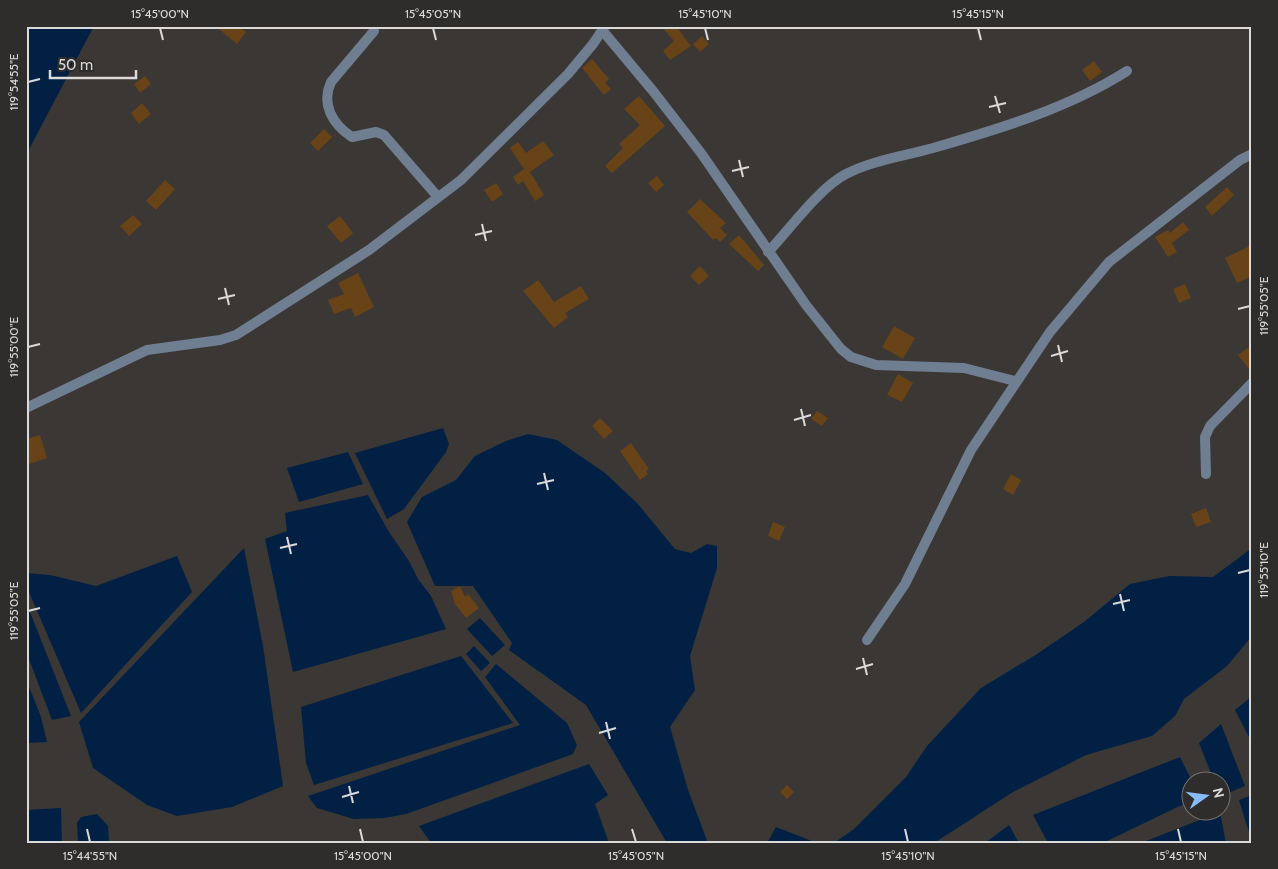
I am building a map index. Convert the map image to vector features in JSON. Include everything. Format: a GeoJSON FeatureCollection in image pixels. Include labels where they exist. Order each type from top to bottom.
{"type":"FeatureCollection","features":[{"type":"Feature","properties":{"kind":"street"},"geometry":{"type":"LineString","coordinates":[[26,408],[147,350],[220,340],[246,330],[369,250],[462,180],[583,57],[603,28],[701,153],[768,252],[835,342],[851,356],[876,365],[964,368],[1015,381]]}},
{"type":"Feature","properties":{"kind":"street"},"geometry":{"type":"LineString","coordinates":[[374,31],[331,82],[327,90],[329,111],[332,118],[352,137],[376,132],[384,135],[438,197]]}},
{"type":"Feature","properties":{"kind":"street"},"geometry":{"type":"LineString","coordinates":[[768,252],[820,194],[845,174],[984,133],[1099,88],[1127,71]]}},
{"type":"Feature","properties":{"kind":"street"},"geometry":{"type":"LineString","coordinates":[[867,640],[905,584],[971,450],[1015,381],[1050,332],[1109,262],[1240,160],[1252,154]]}},
{"type":"Feature","properties":{"kind":"street"},"geometry":{"type":"LineString","coordinates":[[1206,474],[1205,436],[1210,426],[1252,383]]}},
{"type":"Feature","properties":{"kind":"water"},"geometry":{"type":"Polygon","coordinates":[[[26,26],[94,26],[26,155],[26,26]]]}},
{"type":"Feature","properties":{"kind":"water"},"geometry":{"type":"Polygon","coordinates":[[[443,428],[449,444],[446,452],[404,509],[387,519],[355,453],[443,428]]]}},
{"type":"Feature","properties":{"kind":"water"},"geometry":{"type":"Polygon","coordinates":[[[528,434],[557,440],[605,473],[637,503],[675,549],[691,553],[707,544],[717,546],[717,568],[690,656],[695,690],[670,727],[688,790],[708,843],[667,843],[586,705],[509,650],[512,643],[473,586],[435,586],[407,522],[422,497],[456,480],[475,456],[506,441],[528,434]]]}},
{"type":"Feature","properties":{"kind":"water"},"geometry":{"type":"Polygon","coordinates":[[[348,452],[363,484],[299,502],[287,468],[348,452]]]}},
{"type":"Feature","properties":{"kind":"water"},"geometry":{"type":"Polygon","coordinates":[[[368,495],[418,579],[431,596],[446,629],[293,672],[265,539],[287,531],[285,513],[368,495]]]}},
{"type":"Feature","properties":{"kind":"water"},"geometry":{"type":"Polygon","coordinates":[[[244,548],[263,646],[283,786],[232,807],[177,816],[147,805],[93,768],[79,722],[244,548]]]}},
{"type":"Feature","properties":{"kind":"water"},"geometry":{"type":"Polygon","coordinates":[[[1252,548],[1252,636],[1227,666],[1184,699],[1175,716],[1152,736],[1086,755],[1013,792],[934,843],[834,843],[854,829],[906,777],[927,746],[981,688],[1037,654],[1084,622],[1130,584],[1169,576],[1213,577],[1252,548]]]}},
{"type":"Feature","properties":{"kind":"water"},"geometry":{"type":"Polygon","coordinates":[[[177,556],[192,592],[81,713],[26,585],[26,573],[50,575],[96,586],[177,556]]]}},
{"type":"Feature","properties":{"kind":"water"},"geometry":{"type":"Polygon","coordinates":[[[26,603],[71,716],[52,720],[26,651],[26,603]]]}},
{"type":"Feature","properties":{"kind":"water"},"geometry":{"type":"Polygon","coordinates":[[[480,618],[505,645],[492,656],[467,629],[480,618]]]}},
{"type":"Feature","properties":{"kind":"water"},"geometry":{"type":"Polygon","coordinates":[[[474,646],[490,663],[481,671],[466,654],[474,646]]]}},
{"type":"Feature","properties":{"kind":"water"},"geometry":{"type":"Polygon","coordinates":[[[461,656],[513,723],[314,785],[306,763],[301,707],[461,656]]]}},
{"type":"Feature","properties":{"kind":"water"},"geometry":{"type":"Polygon","coordinates":[[[496,664],[567,723],[577,745],[573,754],[406,814],[384,818],[354,819],[317,808],[308,796],[520,725],[485,677],[496,664]]]}},
{"type":"Feature","properties":{"kind":"water"},"geometry":{"type":"Polygon","coordinates":[[[26,679],[41,717],[47,742],[26,743],[26,679]]]}},
{"type":"Feature","properties":{"kind":"water"},"geometry":{"type":"Polygon","coordinates":[[[1252,696],[1252,743],[1235,710],[1252,696]]]}},
{"type":"Feature","properties":{"kind":"water"},"geometry":{"type":"Polygon","coordinates":[[[1221,724],[1245,786],[1230,792],[1230,772],[1210,772],[1199,743],[1221,724]]]}},
{"type":"Feature","properties":{"kind":"water"},"geometry":{"type":"Polygon","coordinates":[[[1180,757],[1188,772],[1180,772],[1180,806],[1103,843],[1048,843],[1033,815],[1180,757]]]}},
{"type":"Feature","properties":{"kind":"water"},"geometry":{"type":"Polygon","coordinates":[[[589,764],[608,795],[595,804],[609,843],[431,843],[419,826],[589,764]]]}},
{"type":"Feature","properties":{"kind":"water"},"geometry":{"type":"Polygon","coordinates":[[[1252,795],[1252,842],[1239,800],[1252,795]]]}},
{"type":"Feature","properties":{"kind":"water"},"geometry":{"type":"Polygon","coordinates":[[[61,808],[62,843],[26,843],[26,810],[61,808]]]}},
{"type":"Feature","properties":{"kind":"water"},"geometry":{"type":"Polygon","coordinates":[[[97,814],[108,826],[109,843],[78,843],[77,823],[81,817],[97,814]]]}},
{"type":"Feature","properties":{"kind":"water"},"geometry":{"type":"Polygon","coordinates":[[[1195,822],[1222,822],[1226,843],[1141,843],[1195,822]]]}},
{"type":"Feature","properties":{"kind":"water"},"geometry":{"type":"Polygon","coordinates":[[[1009,825],[1019,843],[985,843],[1009,825]]]}},
{"type":"Feature","properties":{"kind":"water"},"geometry":{"type":"Polygon","coordinates":[[[776,827],[817,843],[767,843],[776,827]]]}},
{"type":"Feature","properties":{"kind":"building"},"geometry":{"type":"Polygon","coordinates":[[[215,26],[238,26],[246,32],[237,44],[215,26]]]}},
{"type":"Feature","properties":{"kind":"building"},"geometry":{"type":"Polygon","coordinates":[[[661,26],[676,26],[691,46],[670,60],[663,51],[674,41],[661,26]]]}},
{"type":"Feature","properties":{"kind":"building"},"geometry":{"type":"Polygon","coordinates":[[[702,36],[709,44],[700,52],[693,44],[702,36]]]}},
{"type":"Feature","properties":{"kind":"building"},"geometry":{"type":"Polygon","coordinates":[[[592,59],[609,79],[605,83],[611,89],[604,95],[582,68],[592,59]]]}},
{"type":"Feature","properties":{"kind":"building"},"geometry":{"type":"Polygon","coordinates":[[[1094,61],[1102,72],[1090,81],[1082,70],[1094,61]]]}},
{"type":"Feature","properties":{"kind":"building"},"geometry":{"type":"Polygon","coordinates":[[[145,76],[151,84],[140,93],[134,84],[145,76]]]}},
{"type":"Feature","properties":{"kind":"building"},"geometry":{"type":"Polygon","coordinates":[[[639,96],[665,126],[612,173],[605,166],[623,148],[619,144],[640,125],[624,109],[639,96]]]}},
{"type":"Feature","properties":{"kind":"building"},"geometry":{"type":"Polygon","coordinates":[[[142,103],[151,114],[139,124],[131,113],[142,103]]]}},
{"type":"Feature","properties":{"kind":"building"},"geometry":{"type":"Polygon","coordinates":[[[324,129],[332,137],[318,151],[310,143],[324,129]]]}},
{"type":"Feature","properties":{"kind":"building"},"geometry":{"type":"Polygon","coordinates":[[[543,141],[554,155],[530,172],[544,195],[535,201],[523,181],[518,185],[513,177],[524,169],[510,148],[518,142],[526,153],[543,141]]]}},
{"type":"Feature","properties":{"kind":"building"},"geometry":{"type":"Polygon","coordinates":[[[657,176],[664,185],[656,192],[648,183],[657,176]]]}},
{"type":"Feature","properties":{"kind":"building"},"geometry":{"type":"Polygon","coordinates":[[[165,180],[175,189],[156,210],[146,201],[165,180]]]}},
{"type":"Feature","properties":{"kind":"building"},"geometry":{"type":"Polygon","coordinates":[[[496,183],[503,194],[492,202],[484,190],[496,183]]]}},
{"type":"Feature","properties":{"kind":"building"},"geometry":{"type":"Polygon","coordinates":[[[1227,187],[1234,195],[1212,216],[1205,207],[1227,187]]]}},
{"type":"Feature","properties":{"kind":"building"},"geometry":{"type":"Polygon","coordinates":[[[700,199],[726,223],[720,228],[727,235],[720,242],[716,238],[713,240],[687,212],[700,199]]]}},
{"type":"Feature","properties":{"kind":"building"},"geometry":{"type":"Polygon","coordinates":[[[133,215],[142,224],[129,236],[120,226],[133,215]]]}},
{"type":"Feature","properties":{"kind":"building"},"geometry":{"type":"Polygon","coordinates":[[[340,216],[353,233],[341,243],[327,226],[340,216]]]}},
{"type":"Feature","properties":{"kind":"building"},"geometry":{"type":"Polygon","coordinates":[[[1183,222],[1189,230],[1172,243],[1177,252],[1168,257],[1155,237],[1168,230],[1170,233],[1183,222]]]}},
{"type":"Feature","properties":{"kind":"building"},"geometry":{"type":"Polygon","coordinates":[[[739,235],[764,265],[758,271],[729,244],[739,235]]]}},
{"type":"Feature","properties":{"kind":"building"},"geometry":{"type":"Polygon","coordinates":[[[1252,245],[1252,276],[1237,283],[1225,258],[1252,245]]]}},
{"type":"Feature","properties":{"kind":"building"},"geometry":{"type":"Polygon","coordinates":[[[700,266],[709,276],[699,285],[690,276],[700,266]]]}},
{"type":"Feature","properties":{"kind":"building"},"geometry":{"type":"Polygon","coordinates":[[[358,273],[374,307],[355,317],[351,308],[334,314],[328,300],[344,294],[338,283],[358,273]]]}},
{"type":"Feature","properties":{"kind":"building"},"geometry":{"type":"Polygon","coordinates":[[[538,280],[554,302],[581,286],[589,299],[565,313],[568,317],[554,328],[523,291],[538,280]]]}},
{"type":"Feature","properties":{"kind":"building"},"geometry":{"type":"Polygon","coordinates":[[[1185,284],[1191,298],[1179,303],[1173,289],[1185,284]]]}},
{"type":"Feature","properties":{"kind":"building"},"geometry":{"type":"Polygon","coordinates":[[[894,326],[915,338],[903,359],[882,347],[894,326]]]}},
{"type":"Feature","properties":{"kind":"building"},"geometry":{"type":"Polygon","coordinates":[[[1252,345],[1252,373],[1238,355],[1252,345]]]}},
{"type":"Feature","properties":{"kind":"building"},"geometry":{"type":"Polygon","coordinates":[[[898,374],[913,383],[902,402],[887,395],[898,374]]]}},
{"type":"Feature","properties":{"kind":"building"},"geometry":{"type":"Polygon","coordinates":[[[817,411],[828,418],[822,426],[811,419],[817,411]]]}},
{"type":"Feature","properties":{"kind":"building"},"geometry":{"type":"Polygon","coordinates":[[[600,418],[613,431],[604,439],[592,426],[600,418]]]}},
{"type":"Feature","properties":{"kind":"building"},"geometry":{"type":"Polygon","coordinates":[[[40,435],[47,458],[26,465],[26,439],[40,435]]]}},
{"type":"Feature","properties":{"kind":"building"},"geometry":{"type":"Polygon","coordinates":[[[631,443],[649,469],[646,471],[648,474],[640,480],[620,451],[631,443]]]}},
{"type":"Feature","properties":{"kind":"building"},"geometry":{"type":"Polygon","coordinates":[[[1011,474],[1021,480],[1013,495],[1003,489],[1011,474]]]}},
{"type":"Feature","properties":{"kind":"building"},"geometry":{"type":"Polygon","coordinates":[[[1206,508],[1211,522],[1196,527],[1191,514],[1206,508]]]}},
{"type":"Feature","properties":{"kind":"building"},"geometry":{"type":"Polygon","coordinates":[[[773,522],[785,527],[779,541],[768,536],[773,522]]]}},
{"type":"Feature","properties":{"kind":"building"},"geometry":{"type":"Polygon","coordinates":[[[460,586],[465,597],[468,594],[479,608],[466,618],[455,604],[451,591],[460,586]]]}},
{"type":"Feature","properties":{"kind":"building"},"geometry":{"type":"Polygon","coordinates":[[[787,785],[794,792],[787,799],[780,792],[787,785]]]}}]}
